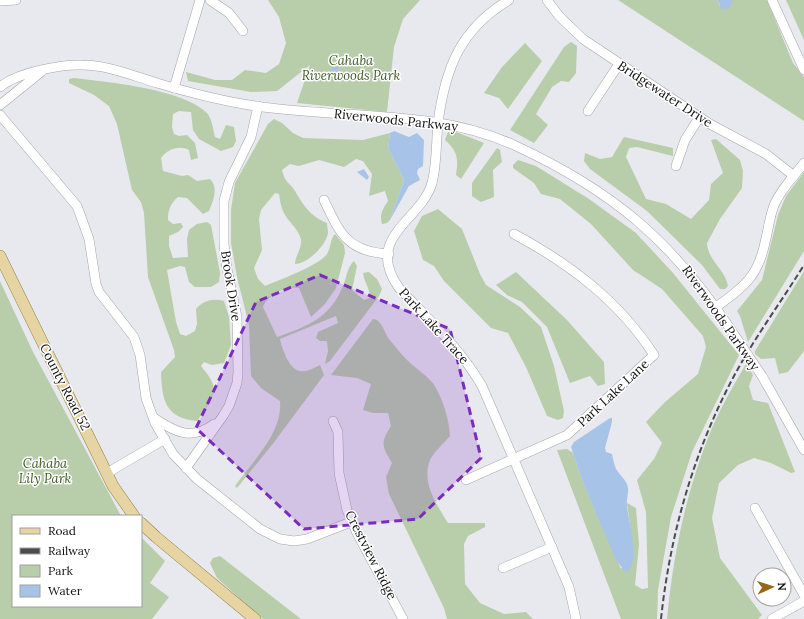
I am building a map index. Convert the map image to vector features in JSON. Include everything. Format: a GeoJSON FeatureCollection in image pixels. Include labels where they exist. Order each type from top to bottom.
{"type":"FeatureCollection","features":[{"type":"Feature","properties":{"kind":"main road","name":"County Road 52"},"geometry":{"type":"LineString","coordinates":[[0,256],[107,473],[119,495],[133,515]]}},
{"type":"Feature","properties":{"kind":"main road"},"geometry":{"type":"LineString","coordinates":[[142,524],[255,619]]}},
{"type":"Feature","properties":{"kind":"street"},"geometry":{"type":"LineString","coordinates":[[0,1],[16,0]]}},
{"type":"Feature","properties":{"kind":"street"},"geometry":{"type":"LineString","coordinates":[[174,88],[200,0]]}},
{"type":"Feature","properties":{"kind":"street"},"geometry":{"type":"LineString","coordinates":[[210,0],[229,13],[243,31]]}},
{"type":"Feature","properties":{"kind":"street"},"geometry":{"type":"LineString","coordinates":[[438,123],[449,70],[461,45],[480,21],[509,0]]}},
{"type":"Feature","properties":{"kind":"street","name":"Bridgewater Drive"},"geometry":{"type":"LineString","coordinates":[[547,0],[572,30],[619,64],[699,118],[759,150],[794,176]]}},
{"type":"Feature","properties":{"kind":"street"},"geometry":{"type":"LineString","coordinates":[[772,0],[804,70]]}},
{"type":"Feature","properties":{"kind":"street"},"geometry":{"type":"LineString","coordinates":[[588,111],[619,64]]}},
{"type":"Feature","properties":{"kind":"street","name":"Riverwoods Parkway"},"geometry":{"type":"LineString","coordinates":[[0,87],[13,78],[69,65],[100,66],[174,88],[258,106],[438,123],[478,132],[515,146],[597,190],[640,222],[666,246],[691,274],[716,307],[762,376],[804,450]]}},
{"type":"Feature","properties":{"kind":"street","name":"Riverwoods Parkway"},"geometry":{"type":"LineString","coordinates":[[0,105],[42,71]]}},
{"type":"Feature","properties":{"kind":"street","name":"Brook Drive"},"geometry":{"type":"LineString","coordinates":[[186,468],[220,420],[233,395],[238,372],[237,317],[227,269],[224,244],[224,201],[229,182],[251,137],[258,106]]}},
{"type":"Feature","properties":{"kind":"street"},"geometry":{"type":"LineString","coordinates":[[0,115],[77,206],[86,227],[96,284],[99,292],[129,330],[137,346],[146,398],[153,417],[173,454],[186,468],[260,529],[275,537],[287,540],[307,539],[352,522]]}},
{"type":"Feature","properties":{"kind":"street"},"geometry":{"type":"LineString","coordinates":[[676,166],[685,140],[699,118]]}},
{"type":"Feature","properties":{"kind":"street","name":"Park Lake Trace"},"geometry":{"type":"LineString","coordinates":[[438,123],[434,171],[429,192],[397,229],[391,241],[389,254],[391,272],[399,288],[451,342],[476,374],[488,398],[569,587],[576,619]]}},
{"type":"Feature","properties":{"kind":"street"},"geometry":{"type":"LineString","coordinates":[[716,307],[741,290],[755,273],[763,254],[774,204],[783,188],[804,163]]}},
{"type":"Feature","properties":{"kind":"street"},"geometry":{"type":"LineString","coordinates":[[324,200],[338,230],[348,242],[367,252],[389,254]]}},
{"type":"Feature","properties":{"kind":"street","name":"Park Lake Lane"},"geometry":{"type":"LineString","coordinates":[[466,480],[515,460],[567,435],[654,355],[633,325],[591,283],[551,254],[514,234]]}},
{"type":"Feature","properties":{"kind":"street","name":"Brook Drive"},"geometry":{"type":"LineString","coordinates":[[153,417],[167,427],[188,434],[198,434],[220,420]]}},
{"type":"Feature","properties":{"kind":"street","name":"Crestview Ridge"},"geometry":{"type":"LineString","coordinates":[[333,421],[338,432],[338,460],[341,485],[352,522],[403,619]]}},
{"type":"Feature","properties":{"kind":"street"},"geometry":{"type":"LineString","coordinates":[[107,473],[165,439]]}},
{"type":"Feature","properties":{"kind":"street"},"geometry":{"type":"LineString","coordinates":[[755,508],[804,595]]}},
{"type":"Feature","properties":{"kind":"street"},"geometry":{"type":"LineString","coordinates":[[503,568],[552,547]]}},
{"type":"Feature","properties":{"kind":"street"},"geometry":{"type":"LineString","coordinates":[[772,619],[804,601]]}},
{"type":"Feature","properties":{"kind":"highlighted area"},"geometry":{"type":"Polygon","coordinates":[[[320,275],[450,329],[481,458],[418,519],[304,529],[196,428],[256,302],[320,275]]]}},
{"type":"Feature","properties":{"kind":"green space","name":"Cahaba Riverwoods Park"},"geometry":{"type":"Polygon","coordinates":[[[268,0],[420,0],[403,19],[394,47],[387,112],[297,103],[310,65],[277,91],[251,92],[188,81],[186,72],[215,80],[232,80],[245,70],[266,73],[279,64],[286,43],[279,17],[268,0]]]}},
{"type":"Feature","properties":{"kind":"green space"},"geometry":{"type":"Polygon","coordinates":[[[618,0],[717,0],[720,6],[732,0],[767,0],[793,63],[804,77],[804,121],[618,0]]]}},
{"type":"Feature","properties":{"kind":"green space"},"geometry":{"type":"Polygon","coordinates":[[[786,0],[804,0],[804,40],[786,0]]]}},
{"type":"Feature","properties":{"kind":"green space"},"geometry":{"type":"Polygon","coordinates":[[[571,42],[577,46],[576,73],[569,82],[561,81],[552,87],[536,114],[548,125],[534,143],[510,130],[564,47],[571,42]]]}},
{"type":"Feature","properties":{"kind":"green space"},"geometry":{"type":"Polygon","coordinates":[[[525,43],[542,61],[508,109],[499,98],[484,93],[502,67],[525,43]]]}},
{"type":"Feature","properties":{"kind":"green space"},"geometry":{"type":"Polygon","coordinates":[[[74,78],[144,88],[181,98],[196,105],[209,115],[215,137],[220,139],[226,125],[234,127],[236,141],[233,147],[221,151],[199,139],[193,130],[191,112],[179,111],[173,114],[172,127],[174,134],[179,136],[187,135],[195,143],[198,158],[191,160],[189,150],[178,148],[170,150],[161,158],[163,171],[182,176],[188,175],[197,181],[210,179],[215,190],[209,211],[203,214],[187,198],[178,197],[171,205],[168,216],[168,220],[173,224],[181,223],[183,227],[178,232],[169,236],[169,246],[173,258],[188,257],[187,239],[189,230],[197,224],[207,222],[211,225],[220,273],[219,282],[211,287],[195,287],[189,282],[185,267],[180,266],[167,270],[176,322],[180,334],[186,336],[195,331],[197,324],[196,309],[205,302],[213,300],[224,301],[229,317],[231,345],[224,363],[212,365],[204,362],[201,366],[211,380],[213,392],[209,403],[197,421],[186,419],[172,412],[164,399],[161,372],[175,357],[174,350],[148,277],[144,213],[141,202],[132,190],[117,124],[109,106],[94,95],[69,83],[69,79],[74,78]]]}},
{"type":"Feature","properties":{"kind":"green space"},"geometry":{"type":"Polygon","coordinates":[[[274,119],[282,123],[293,133],[303,138],[363,140],[390,133],[388,148],[404,180],[390,220],[387,223],[382,224],[381,214],[388,201],[385,191],[369,196],[372,174],[363,161],[356,159],[344,167],[319,160],[299,166],[290,164],[282,170],[286,181],[293,188],[308,210],[316,217],[327,223],[328,233],[320,249],[305,261],[295,264],[300,246],[300,236],[283,211],[279,194],[275,193],[261,210],[259,219],[262,250],[254,268],[258,279],[265,286],[299,272],[316,263],[327,254],[332,238],[335,234],[344,245],[345,253],[336,288],[325,304],[311,317],[299,288],[294,287],[278,292],[265,303],[263,307],[277,337],[299,329],[325,313],[338,297],[348,269],[354,261],[357,266],[352,290],[364,300],[370,298],[363,273],[369,272],[377,279],[382,289],[379,296],[330,361],[325,364],[328,351],[327,341],[320,341],[316,338],[318,332],[338,323],[336,316],[280,339],[286,357],[293,367],[297,370],[305,371],[320,365],[324,375],[275,441],[237,488],[235,486],[258,457],[272,436],[280,413],[280,401],[261,388],[251,376],[249,325],[237,277],[231,243],[231,210],[235,183],[268,124],[274,119]]]}},
{"type":"Feature","properties":{"kind":"green space"},"geometry":{"type":"Polygon","coordinates":[[[448,132],[456,132],[484,143],[461,179],[456,175],[457,159],[455,151],[445,140],[448,132]]]}},
{"type":"Feature","properties":{"kind":"green space"},"geometry":{"type":"Polygon","coordinates":[[[624,137],[673,148],[673,156],[637,147],[629,148],[626,157],[646,199],[666,204],[691,219],[709,200],[711,184],[723,173],[711,140],[716,139],[740,160],[743,171],[742,188],[720,219],[707,243],[710,255],[726,280],[728,286],[725,289],[720,289],[702,265],[647,211],[590,169],[584,161],[585,153],[600,159],[612,157],[624,137]]]}},
{"type":"Feature","properties":{"kind":"green space"},"geometry":{"type":"Polygon","coordinates":[[[497,148],[500,150],[502,162],[493,170],[494,197],[481,202],[472,196],[472,183],[497,148]]]}},
{"type":"Feature","properties":{"kind":"green space"},"geometry":{"type":"Polygon","coordinates":[[[518,160],[536,166],[589,199],[636,233],[673,273],[739,355],[692,452],[671,517],[658,590],[657,619],[621,619],[557,450],[567,449],[573,453],[581,478],[621,569],[633,546],[627,503],[636,508],[639,545],[635,585],[642,589],[648,588],[646,512],[637,480],[654,459],[662,443],[646,422],[665,402],[698,374],[706,347],[703,336],[662,289],[633,270],[591,224],[560,199],[541,194],[534,183],[513,168],[513,165],[518,160]]]}},
{"type":"Feature","properties":{"kind":"green space"},"geometry":{"type":"Polygon","coordinates":[[[804,172],[804,251],[748,342],[737,311],[762,280],[778,215],[786,196],[804,172]]]}},
{"type":"Feature","properties":{"kind":"green space"},"geometry":{"type":"Polygon","coordinates":[[[438,209],[462,229],[486,285],[520,307],[541,327],[554,366],[564,411],[563,418],[558,420],[547,416],[526,367],[508,333],[491,328],[444,281],[434,266],[423,260],[414,231],[422,216],[438,209]]]}},
{"type":"Feature","properties":{"kind":"green space"},"geometry":{"type":"Polygon","coordinates":[[[804,271],[804,351],[788,372],[779,374],[775,358],[761,359],[755,354],[755,351],[804,271]]]}},
{"type":"Feature","properties":{"kind":"green space"},"geometry":{"type":"Polygon","coordinates":[[[516,272],[567,320],[604,362],[605,384],[598,386],[590,376],[570,383],[547,327],[522,302],[507,295],[496,285],[516,272]]]}},
{"type":"Feature","properties":{"kind":"green space","name":"Cahaba Lily Park"},"geometry":{"type":"Polygon","coordinates":[[[0,281],[33,352],[120,515],[12,515],[12,607],[142,607],[142,538],[165,561],[150,583],[169,597],[152,619],[0,619],[0,281]]]}},
{"type":"Feature","properties":{"kind":"green space"},"geometry":{"type":"Polygon","coordinates":[[[373,319],[381,324],[389,339],[405,358],[434,384],[444,406],[449,424],[450,436],[430,460],[427,477],[435,501],[448,523],[485,523],[485,527],[468,536],[464,544],[465,584],[480,603],[504,614],[526,612],[533,619],[447,619],[444,608],[389,494],[386,477],[392,463],[384,448],[385,437],[391,426],[388,413],[373,413],[363,410],[371,384],[357,378],[331,375],[373,319]]]}},
{"type":"Feature","properties":{"kind":"green space"},"geometry":{"type":"Polygon","coordinates":[[[746,364],[753,375],[749,386],[753,400],[768,403],[795,472],[791,473],[771,463],[754,458],[738,465],[719,483],[712,518],[720,558],[752,601],[752,607],[756,607],[762,615],[758,619],[667,619],[681,527],[693,482],[708,438],[730,391],[746,364]]]}},
{"type":"Feature","properties":{"kind":"green space"},"geometry":{"type":"Polygon","coordinates":[[[220,556],[301,619],[263,619],[217,578],[210,563],[213,558],[220,556]]]}},
{"type":"Feature","properties":{"kind":"water"},"geometry":{"type":"Polygon","coordinates":[[[717,0],[732,0],[732,3],[729,8],[722,9],[717,0]]]}},
{"type":"Feature","properties":{"kind":"water"},"geometry":{"type":"Polygon","coordinates":[[[332,67],[338,67],[338,74],[341,77],[336,82],[332,76],[332,67]]]}},
{"type":"Feature","properties":{"kind":"water"},"geometry":{"type":"Polygon","coordinates":[[[394,131],[409,137],[417,133],[424,140],[423,166],[418,169],[417,173],[420,180],[409,186],[390,220],[404,180],[388,148],[390,133],[394,131]]]}},
{"type":"Feature","properties":{"kind":"water"},"geometry":{"type":"Polygon","coordinates":[[[364,169],[369,177],[367,180],[357,172],[364,169]]]}},
{"type":"Feature","properties":{"kind":"water"},"geometry":{"type":"Polygon","coordinates":[[[612,418],[612,422],[605,448],[606,452],[612,454],[616,469],[626,482],[628,489],[627,505],[634,551],[631,568],[626,573],[616,560],[581,478],[571,447],[574,442],[612,418]]]}},
{"type":"Feature","properties":{"kind":"railway"},"geometry":{"type":"LineString","coordinates":[[661,619],[665,587],[678,525],[686,494],[707,434],[720,404],[742,362],[759,333],[804,265]]}}]}
